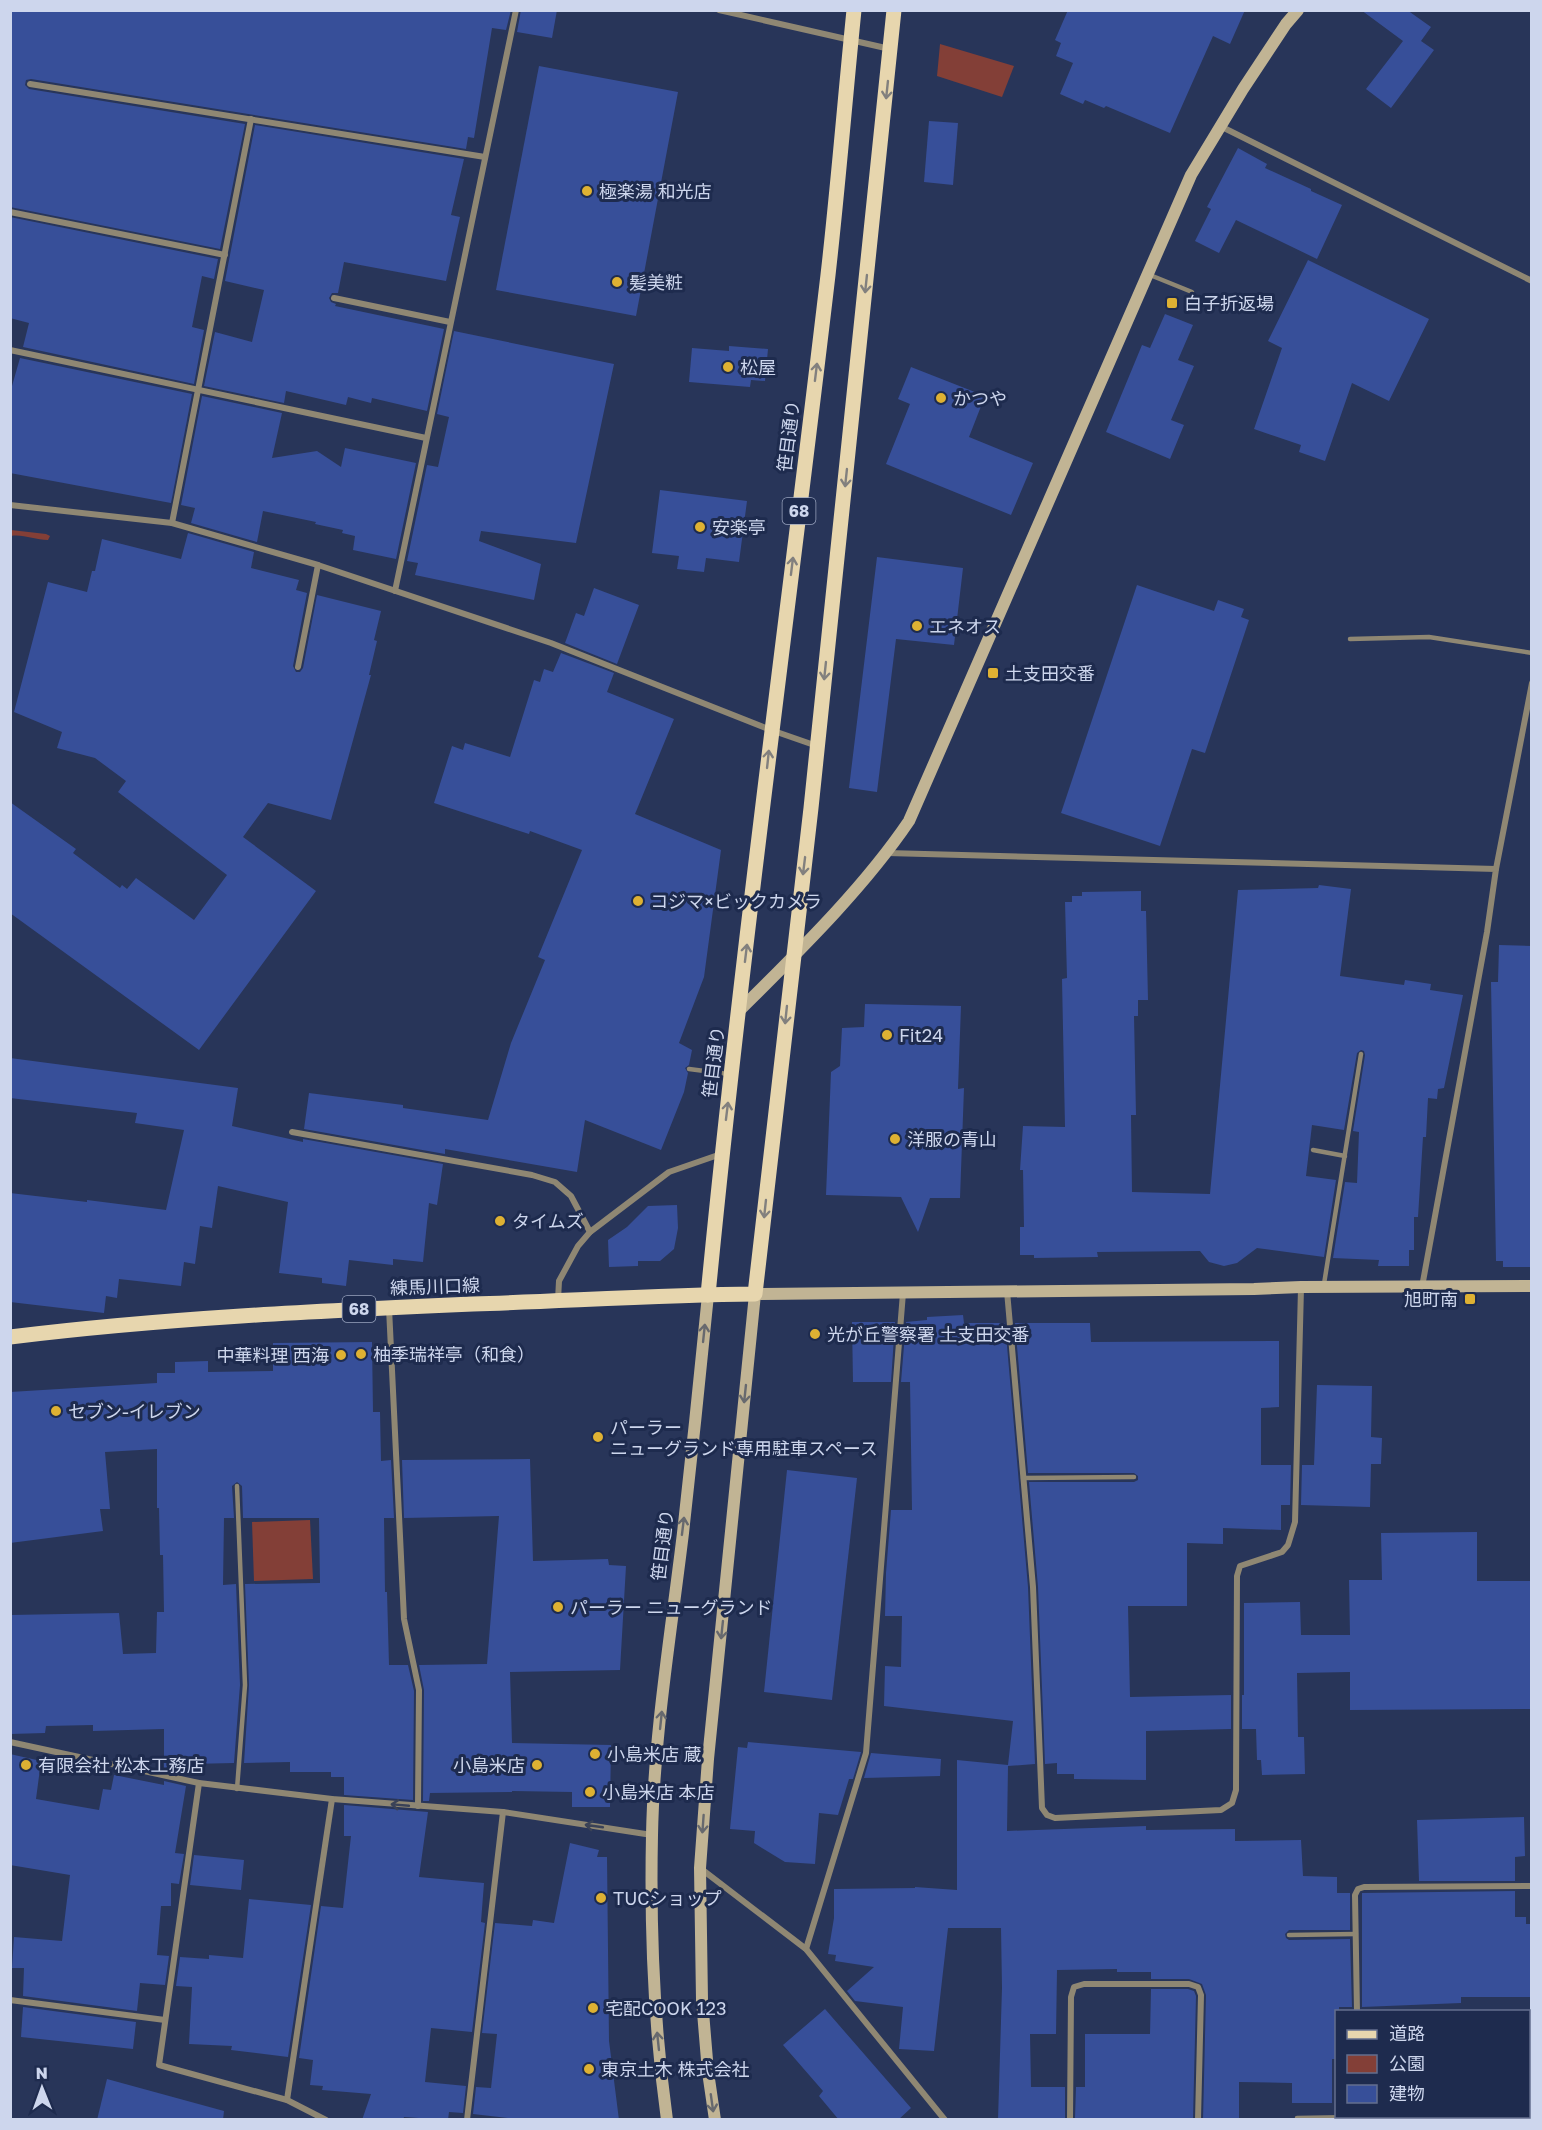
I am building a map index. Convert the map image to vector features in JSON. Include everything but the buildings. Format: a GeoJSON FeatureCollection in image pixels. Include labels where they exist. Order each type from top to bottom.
{"type":"FeatureCollection","features":[{"type":"Feature","properties":{"kind":"main road","name":"笹目通り"},"geometry":{"type":"LineString","coordinates":[[708,1294],[771,730],[828,271],[854,10]]}},
{"type":"Feature","properties":{"kind":"main road","name":"68"},"geometry":{"type":"LineString","coordinates":[[755,1294],[817,746],[894,10]]}},
{"type":"Feature","properties":{"kind":"main road","name":"練馬川口線"},"geometry":{"type":"LineString","coordinates":[[10,1337],[104,1325],[256,1314],[708,1294],[755,1294]]}},
{"type":"Feature","properties":{"kind":"street"},"geometry":{"type":"LineString","coordinates":[[395,591],[516,10]]}},
{"type":"Feature","properties":{"kind":"street"},"geometry":{"type":"LineString","coordinates":[[719,10],[891,50]]}},
{"type":"Feature","properties":{"kind":"street"},"geometry":{"type":"LineString","coordinates":[[739,1011],[793,957],[887,853],[909,821],[1191,175],[1220,125],[1286,24],[1298,10]]}},
{"type":"Feature","properties":{"kind":"street"},"geometry":{"type":"LineString","coordinates":[[30,84],[485,157]]}},
{"type":"Feature","properties":{"kind":"street"},"geometry":{"type":"LineString","coordinates":[[172,523],[251,119]]}},
{"type":"Feature","properties":{"kind":"street"},"geometry":{"type":"LineString","coordinates":[[1220,125],[1532,281]]}},
{"type":"Feature","properties":{"kind":"street"},"geometry":{"type":"LineString","coordinates":[[10,212],[225,255]]}},
{"type":"Feature","properties":{"kind":"street"},"geometry":{"type":"LineString","coordinates":[[334,298],[450,322]]}},
{"type":"Feature","properties":{"kind":"street"},"geometry":{"type":"LineString","coordinates":[[10,350],[426,438]]}},
{"type":"Feature","properties":{"kind":"street"},"geometry":{"type":"LineString","coordinates":[[10,505],[172,523],[318,565],[551,643],[817,746]]}},
{"type":"Feature","properties":{"kind":"street"},"geometry":{"type":"LineString","coordinates":[[297,668],[318,565]]}},
{"type":"Feature","properties":{"kind":"street"},"geometry":{"type":"LineString","coordinates":[[1422,1287],[1532,683]]}},
{"type":"Feature","properties":{"kind":"street"},"geometry":{"type":"LineString","coordinates":[[887,853],[1497,869]]}},
{"type":"Feature","properties":{"kind":"street"},"geometry":{"type":"LineString","coordinates":[[292,1132],[532,1175],[555,1182],[571,1196],[590,1232]]}},
{"type":"Feature","properties":{"kind":"street"},"geometry":{"type":"LineString","coordinates":[[558,1301],[559,1281],[578,1246],[590,1232],[669,1172],[722,1154]]}},
{"type":"Feature","properties":{"kind":"street"},"geometry":{"type":"LineString","coordinates":[[715,2120],[702,2000],[700,1868],[708,1759],[755,1294],[1532,1286]]}},
{"type":"Feature","properties":{"kind":"street"},"geometry":{"type":"LineString","coordinates":[[1007,1290],[1033,1587],[1042,1808],[1047,1815],[1055,1818],[1221,1810],[1232,1803],[1236,1790],[1237,1575],[1240,1566],[1282,1552],[1288,1545],[1295,1522],[1301,1287]]}},
{"type":"Feature","properties":{"kind":"street"},"geometry":{"type":"LineString","coordinates":[[806,1949],[866,1753],[903,1293]]}},
{"type":"Feature","properties":{"kind":"street","name":"笹目通り"},"geometry":{"type":"LineString","coordinates":[[667,2120],[654,1979],[652,1835],[657,1756],[708,1294]]}},
{"type":"Feature","properties":{"kind":"street"},"geometry":{"type":"LineString","coordinates":[[389,1308],[404,1619],[418,1690],[418,1806]]}},
{"type":"Feature","properties":{"kind":"street"},"geometry":{"type":"LineString","coordinates":[[10,1742],[199,1783],[237,1789],[503,1812],[652,1835]]}},
{"type":"Feature","properties":{"kind":"street"},"geometry":{"type":"LineString","coordinates":[[199,1783],[159,2065],[287,2100],[326,2120]]}},
{"type":"Feature","properties":{"kind":"street"},"geometry":{"type":"LineString","coordinates":[[287,2100],[332,1799]]}},
{"type":"Feature","properties":{"kind":"street"},"geometry":{"type":"LineString","coordinates":[[467,2120],[503,1812]]}},
{"type":"Feature","properties":{"kind":"street"},"geometry":{"type":"LineString","coordinates":[[700,1868],[806,1949],[945,2120]]}},
{"type":"Feature","properties":{"kind":"street"},"geometry":{"type":"LineString","coordinates":[[1357,2010],[1355,1895],[1358,1889],[1364,1887],[1532,1886]]}},
{"type":"Feature","properties":{"kind":"street"},"geometry":{"type":"LineString","coordinates":[[1070,2120],[1071,1997],[1074,1987],[1084,1984],[1189,1984],[1197,1986],[1201,1995],[1198,2120]]}},
{"type":"Feature","properties":{"kind":"street"},"geometry":{"type":"LineString","coordinates":[[10,2000],[165,2020]]}},
{"type":"Feature","properties":{"kind":"lane"},"geometry":{"type":"LineString","coordinates":[[1147,273],[1192,292]]}},
{"type":"Feature","properties":{"kind":"lane"},"geometry":{"type":"LineString","coordinates":[[1350,639],[1429,637],[1532,653]]}},
{"type":"Feature","properties":{"kind":"lane"},"geometry":{"type":"LineString","coordinates":[[1324,1287],[1361,1054]]}},
{"type":"Feature","properties":{"kind":"lane"},"geometry":{"type":"LineString","coordinates":[[688,1069],[732,1074]]}},
{"type":"Feature","properties":{"kind":"lane"},"geometry":{"type":"LineString","coordinates":[[1313,1150],[1345,1156]]}},
{"type":"Feature","properties":{"kind":"lane"},"geometry":{"type":"LineString","coordinates":[[1023,1478],[1134,1477]]}},
{"type":"Feature","properties":{"kind":"lane"},"geometry":{"type":"LineString","coordinates":[[237,1486],[245,1685],[237,1789]]}},
{"type":"Feature","properties":{"kind":"lane"},"geometry":{"type":"LineString","coordinates":[[1289,1935],[1356,1934]]}},
{"type":"Feature","properties":{"kind":"lane"},"geometry":{"type":"LineString","coordinates":[[1297,2118],[1355,2118]]}},
{"type":"Feature","properties":{"kind":"green space"},"geometry":{"type":"Polygon","coordinates":[[[940,44],[1014,66],[1002,97],[937,76],[940,44]]]}},
{"type":"Feature","properties":{"kind":"green space"},"geometry":{"type":"Polygon","coordinates":[[[11,530],[50,536],[48,540],[11,536],[11,530]]]}},
{"type":"Feature","properties":{"kind":"green space"},"geometry":{"type":"Polygon","coordinates":[[[310,1520],[313,1579],[254,1581],[252,1522],[310,1520]]]}},
{"type":"Feature","properties":{"kind":"place","name":"極楽湯 和光店"},"geometry":{"type":"Point","coordinates":[587,191]}},
{"type":"Feature","properties":{"kind":"place","name":"髪美粧"},"geometry":{"type":"Point","coordinates":[617,282]}},
{"type":"Feature","properties":{"kind":"place","name":"白子折返場"},"geometry":{"type":"Point","coordinates":[1172,303]}},
{"type":"Feature","properties":{"kind":"place","name":"松屋"},"geometry":{"type":"Point","coordinates":[728,367]}},
{"type":"Feature","properties":{"kind":"place","name":"かつや"},"geometry":{"type":"Point","coordinates":[941,398]}},
{"type":"Feature","properties":{"kind":"place","name":"安楽亭"},"geometry":{"type":"Point","coordinates":[700,527]}},
{"type":"Feature","properties":{"kind":"place","name":"エネオス"},"geometry":{"type":"Point","coordinates":[917,626]}},
{"type":"Feature","properties":{"kind":"place","name":"土支田交番"},"geometry":{"type":"Point","coordinates":[993,673]}},
{"type":"Feature","properties":{"kind":"place","name":"コジマ×ビックカメラ"},"geometry":{"type":"Point","coordinates":[638,901]}},
{"type":"Feature","properties":{"kind":"place","name":"Fit24"},"geometry":{"type":"Point","coordinates":[887,1035]}},
{"type":"Feature","properties":{"kind":"place","name":"洋服の青山"},"geometry":{"type":"Point","coordinates":[895,1139]}},
{"type":"Feature","properties":{"kind":"place","name":"タイムズ"},"geometry":{"type":"Point","coordinates":[500,1221]}},
{"type":"Feature","properties":{"kind":"place","name":"旭町南"},"geometry":{"type":"Point","coordinates":[1470,1299]}},
{"type":"Feature","properties":{"kind":"place","name":"光が丘警察署 土支田交番"},"geometry":{"type":"Point","coordinates":[815,1334]}},
{"type":"Feature","properties":{"kind":"place","name":"柚季瑞祥亭（和食）"},"geometry":{"type":"Point","coordinates":[361,1354]}},
{"type":"Feature","properties":{"kind":"place","name":"中華料理 西海"},"geometry":{"type":"Point","coordinates":[341,1355]}},
{"type":"Feature","properties":{"kind":"place","name":"セブン-イレブン"},"geometry":{"type":"Point","coordinates":[56,1411]}},
{"type":"Feature","properties":{"kind":"place","name":"パーラー ニューグランド専用駐車スペース"},"geometry":{"type":"Point","coordinates":[598,1437]}},
{"type":"Feature","properties":{"kind":"place","name":"パーラー ニューグランド"},"geometry":{"type":"Point","coordinates":[558,1607]}},
{"type":"Feature","properties":{"kind":"place","name":"小島米店 蔵"},"geometry":{"type":"Point","coordinates":[595,1754]}},
{"type":"Feature","properties":{"kind":"place","name":"有限会社 松本工務店"},"geometry":{"type":"Point","coordinates":[26,1765]}},
{"type":"Feature","properties":{"kind":"place","name":"小島米店"},"geometry":{"type":"Point","coordinates":[537,1765]}},
{"type":"Feature","properties":{"kind":"place","name":"小島米店 本店"},"geometry":{"type":"Point","coordinates":[590,1792]}},
{"type":"Feature","properties":{"kind":"place","name":"TUCショップ"},"geometry":{"type":"Point","coordinates":[601,1898]}},
{"type":"Feature","properties":{"kind":"place","name":"宅配COOK 123"},"geometry":{"type":"Point","coordinates":[593,2008]}},
{"type":"Feature","properties":{"kind":"place","name":"東京土木 株式会社"},"geometry":{"type":"Point","coordinates":[589,2069]}}]}
